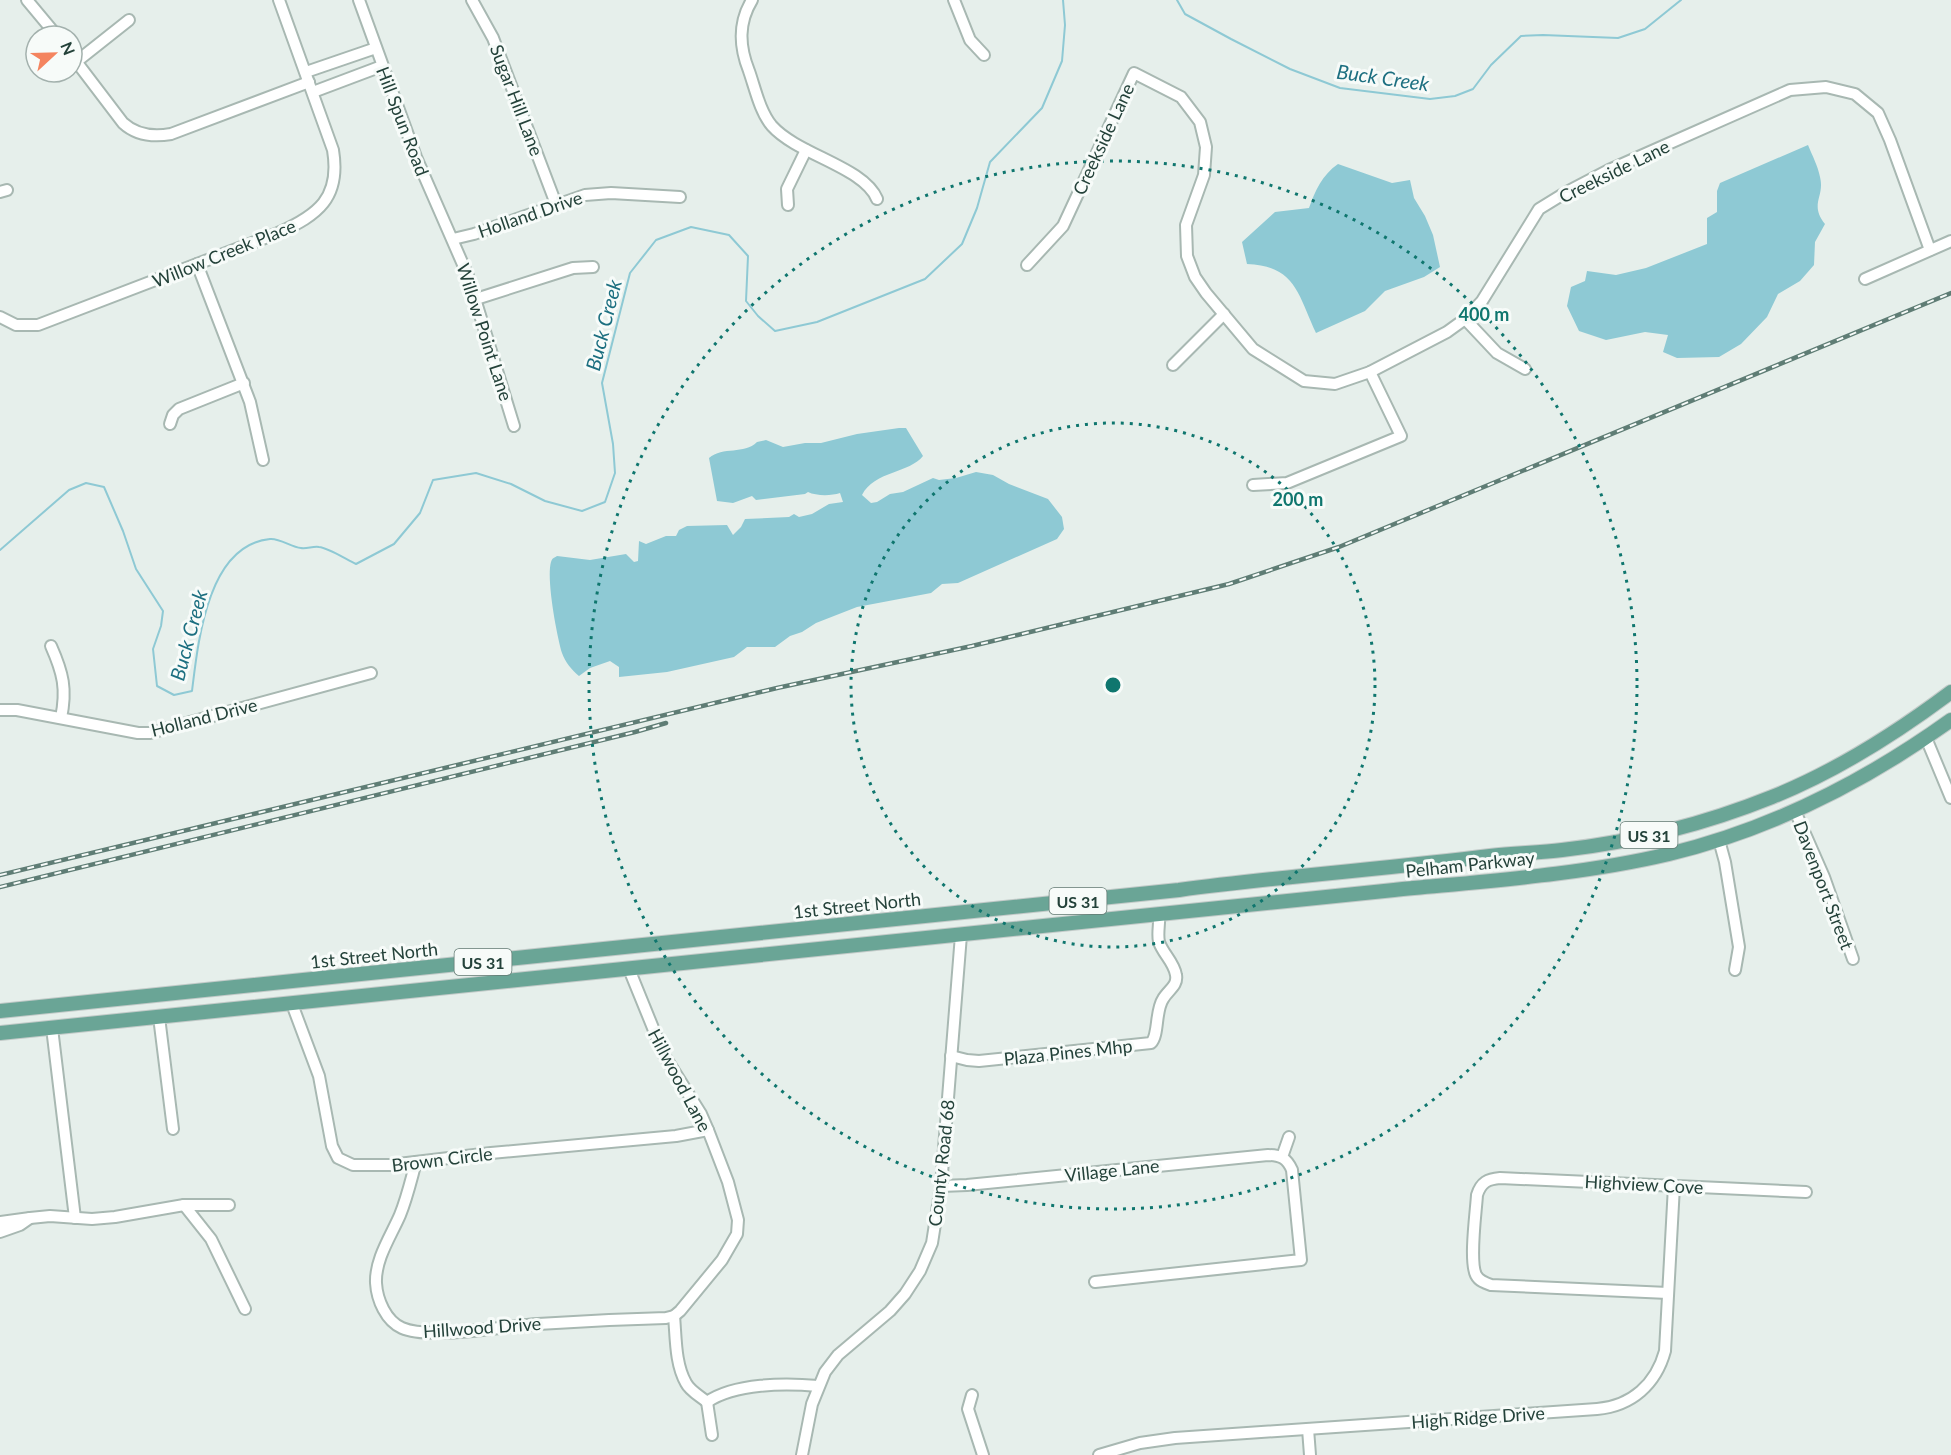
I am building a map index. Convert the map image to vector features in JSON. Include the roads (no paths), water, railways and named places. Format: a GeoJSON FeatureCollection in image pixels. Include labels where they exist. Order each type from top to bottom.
{"type":"FeatureCollection","features":[{"type":"Feature","properties":{"kind":"main road","name":"Pelham Parkway"},"geometry":{"type":"LineString","coordinates":[[966,912],[1596,845],[1659,833],[1713,818],[1770,798],[1814,778],[1883,740],[1951,692]]}},
{"type":"Feature","properties":{"kind":"main road"},"geometry":{"type":"LineString","coordinates":[[1920,715],[1926,738]]}},
{"type":"Feature","properties":{"kind":"main road","name":"Pelham Parkway"},"geometry":{"type":"LineString","coordinates":[[961,935],[1495,880],[1599,867],[1669,854],[1719,840],[1820,800],[1864,777],[1951,720]]}},
{"type":"Feature","properties":{"kind":"main road"},"geometry":{"type":"LineString","coordinates":[[1814,778],[1820,800]]}},
{"type":"Feature","properties":{"kind":"main road"},"geometry":{"type":"LineString","coordinates":[[1713,818],[1719,840]]}},
{"type":"Feature","properties":{"kind":"main road"},"geometry":{"type":"LineString","coordinates":[[1596,845],[1599,867]]}},
{"type":"Feature","properties":{"kind":"main road"},"geometry":{"type":"LineString","coordinates":[[1491,856],[1495,880]]}},
{"type":"Feature","properties":{"kind":"main road"},"geometry":{"type":"LineString","coordinates":[[1327,875],[1328,897]]}},
{"type":"Feature","properties":{"kind":"main road"},"geometry":{"type":"LineString","coordinates":[[1190,889],[1195,910]]}},
{"type":"Feature","properties":{"kind":"main road"},"geometry":{"type":"LineString","coordinates":[[961,935],[966,912]]}},
{"type":"Feature","properties":{"kind":"main road","name":"1st Street North"},"geometry":{"type":"LineString","coordinates":[[0,1011],[966,912]]}},
{"type":"Feature","properties":{"kind":"main road"},"geometry":{"type":"LineString","coordinates":[[851,924],[852,946]]}},
{"type":"Feature","properties":{"kind":"main road"},"geometry":{"type":"LineString","coordinates":[[743,935],[747,957]]}},
{"type":"Feature","properties":{"kind":"main road","name":"US 31"},"geometry":{"type":"LineString","coordinates":[[0,1033],[961,935]]}},
{"type":"Feature","properties":{"kind":"main road"},"geometry":{"type":"LineString","coordinates":[[622,947],[629,969]]}},
{"type":"Feature","properties":{"kind":"main road"},"geometry":{"type":"LineString","coordinates":[[543,956],[544,978]]}},
{"type":"Feature","properties":{"kind":"main road"},"geometry":{"type":"LineString","coordinates":[[417,969],[419,990]]}},
{"type":"Feature","properties":{"kind":"main road"},"geometry":{"type":"LineString","coordinates":[[291,982],[292,1004]]}},
{"type":"Feature","properties":{"kind":"main road"},"geometry":{"type":"LineString","coordinates":[[156,996],[159,1017]]}},
{"type":"Feature","properties":{"kind":"main road"},"geometry":{"type":"LineString","coordinates":[[52,1028],[53,1006]]}},
{"type":"Feature","properties":{"kind":"street"},"geometry":{"type":"LineString","coordinates":[[27,0],[47,24]]}},
{"type":"Feature","properties":{"kind":"street","name":"Willow Creek Place"},"geometry":{"type":"LineString","coordinates":[[0,317],[16,325],[38,325],[301,222],[316,212],[331,189],[336,164],[332,143],[279,0]]}},
{"type":"Feature","properties":{"kind":"street","name":"Hill Spun Road"},"geometry":{"type":"LineString","coordinates":[[359,0],[416,158],[453,239]]}},
{"type":"Feature","properties":{"kind":"street","name":"Sugar Hill Lane"},"geometry":{"type":"LineString","coordinates":[[472,0],[494,39],[556,204]]}},
{"type":"Feature","properties":{"kind":"street"},"geometry":{"type":"LineString","coordinates":[[753,0],[743,21],[741,36],[747,65],[770,124],[788,140],[868,184],[877,199]]}},
{"type":"Feature","properties":{"kind":"street"},"geometry":{"type":"LineString","coordinates":[[954,0],[969,38],[984,56]]}},
{"type":"Feature","properties":{"kind":"street"},"geometry":{"type":"LineString","coordinates":[[84,52],[129,20]]}},
{"type":"Feature","properties":{"kind":"street"},"geometry":{"type":"LineString","coordinates":[[84,72],[123,123],[138,132],[150,135],[171,134],[309,82],[376,48]]}},
{"type":"Feature","properties":{"kind":"street"},"geometry":{"type":"LineString","coordinates":[[309,82],[382,66]]}},
{"type":"Feature","properties":{"kind":"street","name":"Creekside Lane"},"geometry":{"type":"LineString","coordinates":[[1027,265],[1063,226],[1134,73],[1181,97],[1200,122],[1206,147],[1204,175],[1186,225],[1187,256],[1195,277],[1252,349],[1304,381],[1335,384],[1370,372],[1447,333],[1466,319],[1482,301],[1539,209],[1609,170],[1790,90],[1826,87],[1855,94],[1878,113],[1890,140],[1929,250]]}},
{"type":"Feature","properties":{"kind":"street"},"geometry":{"type":"LineString","coordinates":[[788,205],[787,189],[806,150]]}},
{"type":"Feature","properties":{"kind":"street","name":"Holland Drive"},"geometry":{"type":"LineString","coordinates":[[453,239],[474,234],[593,193],[680,197]]}},
{"type":"Feature","properties":{"kind":"street","name":"Willow Point Lane"},"geometry":{"type":"LineString","coordinates":[[453,239],[476,298],[514,426]]}},
{"type":"Feature","properties":{"kind":"street"},"geometry":{"type":"LineString","coordinates":[[1865,279],[1951,241]]}},
{"type":"Feature","properties":{"kind":"street"},"geometry":{"type":"LineString","coordinates":[[197,264],[244,383],[254,413],[263,460]]}},
{"type":"Feature","properties":{"kind":"street"},"geometry":{"type":"LineString","coordinates":[[476,298],[573,268],[593,267]]}},
{"type":"Feature","properties":{"kind":"street"},"geometry":{"type":"LineString","coordinates":[[1173,365],[1224,314]]}},
{"type":"Feature","properties":{"kind":"street"},"geometry":{"type":"LineString","coordinates":[[1466,319],[1497,352],[1525,369]]}},
{"type":"Feature","properties":{"kind":"street"},"geometry":{"type":"LineString","coordinates":[[1253,485],[1287,483],[1401,436],[1370,372]]}},
{"type":"Feature","properties":{"kind":"street"},"geometry":{"type":"LineString","coordinates":[[170,424],[173,415],[179,409],[244,383]]}},
{"type":"Feature","properties":{"kind":"street"},"geometry":{"type":"LineString","coordinates":[[51,646],[64,682],[65,694],[61,718]]}},
{"type":"Feature","properties":{"kind":"street","name":"Holland Drive"},"geometry":{"type":"LineString","coordinates":[[0,710],[17,710],[138,733],[150,733],[371,673]]}},
{"type":"Feature","properties":{"kind":"street"},"geometry":{"type":"LineString","coordinates":[[1926,738],[1951,798]]}},
{"type":"Feature","properties":{"kind":"street","name":"Davenport Street"},"geometry":{"type":"LineString","coordinates":[[1795,811],[1824,877],[1853,959]]}},
{"type":"Feature","properties":{"kind":"street"},"geometry":{"type":"LineString","coordinates":[[1719,840],[1725,862],[1739,947],[1735,970]]}},
{"type":"Feature","properties":{"kind":"street","name":"Plaza Pines Mhp"},"geometry":{"type":"LineString","coordinates":[[951,1056],[979,1061],[1151,1043],[1162,999],[1175,985],[1177,978],[1172,961],[1160,944],[1159,914]]}},
{"type":"Feature","properties":{"kind":"street","name":"County Road 68"},"geometry":{"type":"LineString","coordinates":[[802,1455],[805,1428],[818,1386],[825,1372],[838,1355],[890,1311],[912,1284],[932,1243],[941,1186],[961,935]]}},
{"type":"Feature","properties":{"kind":"street","name":"Hillwood Lane"},"geometry":{"type":"LineString","coordinates":[[629,969],[654,1036],[701,1114],[708,1130],[728,1182],[739,1226],[735,1238],[714,1271],[674,1316]]}},
{"type":"Feature","properties":{"kind":"street","name":"Brown Circle"},"geometry":{"type":"LineString","coordinates":[[292,1004],[316,1067],[329,1137],[338,1158],[353,1165],[416,1162],[676,1136],[708,1130]]}},
{"type":"Feature","properties":{"kind":"street"},"geometry":{"type":"LineString","coordinates":[[159,1017],[173,1129]]}},
{"type":"Feature","properties":{"kind":"street"},"geometry":{"type":"LineString","coordinates":[[52,1028],[75,1218]]}},
{"type":"Feature","properties":{"kind":"street"},"geometry":{"type":"LineString","coordinates":[[1095,1282],[1301,1260],[1292,1170],[1289,1162],[1282,1157],[1288,1137]]}},
{"type":"Feature","properties":{"kind":"street","name":"Village Lane"},"geometry":{"type":"LineString","coordinates":[[941,1186],[1268,1155],[1282,1157]]}},
{"type":"Feature","properties":{"kind":"street","name":"Hillwood Drive"},"geometry":{"type":"LineString","coordinates":[[416,1162],[401,1212],[382,1257],[376,1279],[380,1303],[388,1317],[398,1326],[421,1333],[456,1332],[539,1324],[674,1316]]}},
{"type":"Feature","properties":{"kind":"street","name":"Highview Cove"},"geometry":{"type":"LineString","coordinates":[[1668,1293],[1491,1285],[1475,1282],[1473,1265],[1480,1179],[1806,1192]]}},
{"type":"Feature","properties":{"kind":"street","name":"High Ridge Drive"},"geometry":{"type":"LineString","coordinates":[[1099,1455],[1155,1440],[1606,1408],[1623,1403],[1645,1389],[1654,1379],[1660,1367],[1666,1341],[1674,1186]]}},
{"type":"Feature","properties":{"kind":"street"},"geometry":{"type":"LineString","coordinates":[[184,1205],[211,1239],[245,1309]]}},
{"type":"Feature","properties":{"kind":"street"},"geometry":{"type":"LineString","coordinates":[[0,1222],[50,1216],[115,1217],[184,1205],[229,1205]]}},
{"type":"Feature","properties":{"kind":"street"},"geometry":{"type":"LineString","coordinates":[[0,1232],[20,1225],[30,1218]]}},
{"type":"Feature","properties":{"kind":"street"},"geometry":{"type":"LineString","coordinates":[[674,1316],[677,1353],[683,1378],[689,1387],[707,1402],[712,1436]]}},
{"type":"Feature","properties":{"kind":"street"},"geometry":{"type":"LineString","coordinates":[[707,1402],[725,1393],[754,1388],[787,1385],[818,1386]]}},
{"type":"Feature","properties":{"kind":"street"},"geometry":{"type":"LineString","coordinates":[[972,1395],[968,1409],[983,1455]]}},
{"type":"Feature","properties":{"kind":"street"},"geometry":{"type":"LineString","coordinates":[[1308,1429],[1310,1455]]}},
{"type":"Feature","properties":{"kind":"water"},"geometry":{"type":"Polygon","coordinates":[[[1808,145],[1820,177],[1818,211],[1825,224],[1815,242],[1814,265],[1800,281],[1778,294],[1767,317],[1741,344],[1719,357],[1677,358],[1663,352],[1668,335],[1645,332],[1606,340],[1579,331],[1567,306],[1571,287],[1585,281],[1587,271],[1616,275],[1646,268],[1707,244],[1707,218],[1717,212],[1717,191],[1720,183],[1808,145]]]}},
{"type":"Feature","properties":{"kind":"water"},"geometry":{"type":"Polygon","coordinates":[[[1338,164],[1392,183],[1410,180],[1414,198],[1433,235],[1440,267],[1424,277],[1385,291],[1365,311],[1316,333],[1293,285],[1276,270],[1247,264],[1242,242],[1275,212],[1309,208],[1320,184],[1338,164]]]}},
{"type":"Feature","properties":{"kind":"water"},"geometry":{"type":"Polygon","coordinates":[[[906,428],[923,456],[910,466],[875,481],[868,487],[862,495],[871,503],[933,478],[939,480],[956,478],[976,472],[993,475],[1009,484],[1048,499],[1062,517],[1064,529],[1057,539],[958,583],[942,584],[931,593],[857,607],[816,623],[790,636],[775,647],[747,647],[734,657],[667,672],[619,677],[619,667],[610,661],[590,668],[579,676],[567,663],[560,645],[553,607],[550,570],[553,558],[557,556],[590,560],[626,554],[634,562],[638,561],[639,541],[646,544],[666,536],[676,536],[679,530],[687,526],[727,525],[733,535],[745,519],[789,517],[794,514],[799,517],[812,514],[829,504],[843,502],[840,493],[824,495],[808,492],[756,500],[752,496],[733,503],[717,501],[709,458],[721,452],[746,448],[766,440],[783,447],[821,443],[857,434],[906,428]]]}},
{"type":"Feature","properties":{"kind":"waterway","name":"Buck Creek"},"geometry":{"type":"LineString","coordinates":[[0,550],[69,490],[86,483],[104,487],[136,569],[163,611],[161,626],[153,649],[157,686],[174,695],[192,691],[198,648],[210,599],[219,577],[232,559],[249,545],[274,539],[301,548],[323,548],[356,564],[394,544],[420,513],[433,480],[476,473],[511,484],[545,501],[582,511],[605,502],[615,473],[613,444],[602,383],[630,273],[656,240],[691,227],[729,235],[748,256],[746,301],[775,331],[817,322],[925,279],[962,244],[977,208],[990,162],[1042,108],[1062,61],[1065,25],[1063,0]]}},
{"type":"Feature","properties":{"kind":"waterway","name":"Buck Creek"},"geometry":{"type":"LineString","coordinates":[[1177,0],[1185,14],[1290,69],[1340,88],[1430,99],[1455,96],[1473,89],[1491,65],[1521,36],[1618,38],[1645,29],[1681,0]]}},
{"type":"Feature","properties":{"kind":"railway"},"geometry":{"type":"LineString","coordinates":[[0,875],[777,688],[972,646],[1229,584],[1339,547],[1951,293]]}},
{"type":"Feature","properties":{"kind":"railway"},"geometry":{"type":"LineString","coordinates":[[0,887],[666,723]]}}]}
